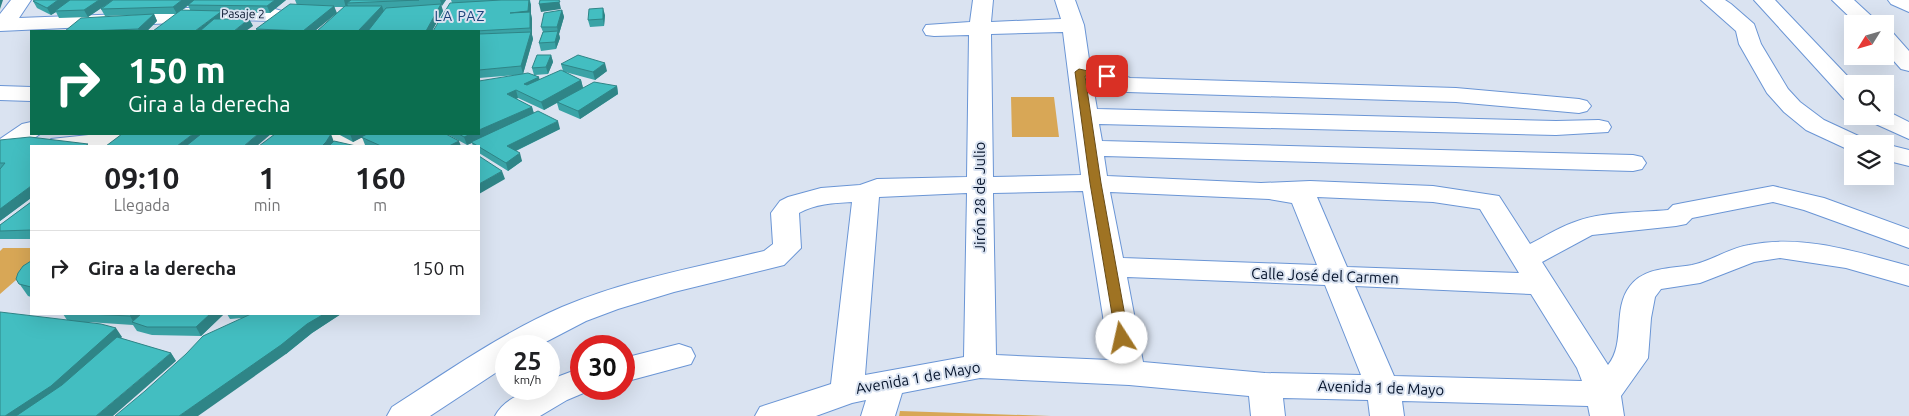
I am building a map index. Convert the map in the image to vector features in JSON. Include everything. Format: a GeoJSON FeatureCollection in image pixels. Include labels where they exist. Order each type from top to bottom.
{"type":"FeatureCollection","features":[{"type":"Feature","properties":{"kind":"street"},"geometry":{"type":"LineString","coordinates":[[1,25],[21,0]]}},
{"type":"Feature","properties":{"kind":"street"},"geometry":{"type":"LineString","coordinates":[[158,30],[200,0]]}},
{"type":"Feature","properties":{"kind":"street","name":"Jirón 28 de Julio"},"geometry":{"type":"LineString","coordinates":[[980,366],[980,29],[983,0]]}},
{"type":"Feature","properties":{"kind":"street"},"geometry":{"type":"LineString","coordinates":[[1065,0],[1072,25],[1095,183],[1129,373]]}},
{"type":"Feature","properties":{"kind":"street"},"geometry":{"type":"LineString","coordinates":[[1711,0],[1724,8],[1746,29],[1750,44],[1779,93],[1792,107],[1815,125],[1844,138]]}},
{"type":"Feature","properties":{"kind":"street"},"geometry":{"type":"LineString","coordinates":[[1764,0],[1844,85]]}},
{"type":"Feature","properties":{"kind":"street"},"geometry":{"type":"LineString","coordinates":[[1842,0],[1860,15]]}},
{"type":"Feature","properties":{"kind":"street"},"geometry":{"type":"LineString","coordinates":[[1898,0],[1909,6]]}},
{"type":"Feature","properties":{"kind":"street","name":"Pasaje 2"},"geometry":{"type":"LineString","coordinates":[[1,25],[280,11],[255,30]]}},
{"type":"Feature","properties":{"kind":"street"},"geometry":{"type":"LineString","coordinates":[[934,30],[1072,25]]}},
{"type":"Feature","properties":{"kind":"street"},"geometry":{"type":"LineString","coordinates":[[1894,48],[1909,64]]}},
{"type":"Feature","properties":{"kind":"street"},"geometry":{"type":"LineString","coordinates":[[1079,72],[1098,74],[1128,85],[1456,95],[1579,106]]}},
{"type":"Feature","properties":{"kind":"street"},"geometry":{"type":"LineString","coordinates":[[0,93],[30,94]]}},
{"type":"Feature","properties":{"kind":"street"},"geometry":{"type":"LineString","coordinates":[[1086,116],[1556,128],[1599,127]]}},
{"type":"Feature","properties":{"kind":"street"},"geometry":{"type":"LineString","coordinates":[[1894,124],[1909,132]]}},
{"type":"Feature","properties":{"kind":"street"},"geometry":{"type":"LineString","coordinates":[[4,145],[30,130]]}},
{"type":"Feature","properties":{"kind":"street"},"geometry":{"type":"LineString","coordinates":[[4,145],[71,145],[117,140],[129,135]]}},
{"type":"Feature","properties":{"kind":"street"},"geometry":{"type":"LineString","coordinates":[[334,135],[356,145]]}},
{"type":"Feature","properties":{"kind":"street"},"geometry":{"type":"LineString","coordinates":[[1090,148],[1633,163]]}},
{"type":"Feature","properties":{"kind":"street"},"geometry":{"type":"LineString","coordinates":[[1894,154],[1909,158]]}},
{"type":"Feature","properties":{"kind":"street"},"geometry":{"type":"LineString","coordinates":[[532,335],[557,320],[580,310],[672,282],[774,258],[787,248],[784,218],[786,210],[790,206],[806,199],[866,193],[877,187],[889,185],[1095,183],[1261,191],[1310,189],[1433,194],[1489,202],[1593,367],[1606,410]]}},
{"type":"Feature","properties":{"kind":"street"},"geometry":{"type":"LineString","coordinates":[[1261,191],[1303,197],[1385,403]]}},
{"type":"Feature","properties":{"kind":"street"},"geometry":{"type":"LineString","coordinates":[[847,391],[866,193]]}},
{"type":"Feature","properties":{"kind":"street"},"geometry":{"type":"LineString","coordinates":[[1525,259],[1582,229],[1603,224],[1676,218],[1683,210],[1773,194],[1814,204],[1909,239]]}},
{"type":"Feature","properties":{"kind":"street"},"geometry":{"type":"LineString","coordinates":[[1606,410],[1632,358],[1635,318],[1640,294],[1652,282],[1700,273],[1748,254],[1780,249],[1847,258],[1909,276]]}},
{"type":"Feature","properties":{"kind":"street","name":"Calle José del Carmen"},"geometry":{"type":"LineString","coordinates":[[1110,268],[1541,284]]}},
{"type":"Feature","properties":{"kind":"street"},"geometry":{"type":"LineString","coordinates":[[635,367],[679,356]]}},
{"type":"Feature","properties":{"kind":"street"},"geometry":{"type":"LineString","coordinates":[[404,416],[495,357]]}},
{"type":"Feature","properties":{"kind":"street","name":"Avenida 1 de Mayo"},"geometry":{"type":"LineString","coordinates":[[772,416],[807,406],[847,391],[980,366],[1129,373],[1266,400],[1606,410]]}},
{"type":"Feature","properties":{"kind":"street"},"geometry":{"type":"LineString","coordinates":[[878,416],[888,384]]}},
{"type":"Feature","properties":{"kind":"street"},"geometry":{"type":"LineString","coordinates":[[512,416],[555,391],[570,385]]}},
{"type":"Feature","properties":{"kind":"shaded area"},"geometry":{"type":"Polygon","coordinates":[[[1011,97],[1054,97],[1059,137],[1012,137],[1011,97]]]}},
{"type":"Feature","properties":{"kind":"shaded area"},"geometry":{"type":"Polygon","coordinates":[[[3,248],[30,248],[30,268],[0,294],[0,251],[3,248]]]}},
{"type":"Feature","properties":{"kind":"shaded area"},"geometry":{"type":"Polygon","coordinates":[[[900,411],[1051,416],[899,416],[900,411]]]}},
{"type":"Feature","properties":{"kind":"building"},"geometry":{"type":"Polygon","coordinates":[[[58,0],[47,8],[33,1],[58,0]]]}},
{"type":"Feature","properties":{"kind":"building"},"geometry":{"type":"Polygon","coordinates":[[[70,0],[99,0],[84,10],[55,11],[70,0]]]}},
{"type":"Feature","properties":{"kind":"building"},"geometry":{"type":"Polygon","coordinates":[[[113,0],[182,0],[173,7],[101,9],[113,0]]]}},
{"type":"Feature","properties":{"kind":"building"},"geometry":{"type":"Polygon","coordinates":[[[194,0],[275,0],[267,6],[188,5],[194,0]]]}},
{"type":"Feature","properties":{"kind":"building"},"geometry":{"type":"Polygon","coordinates":[[[351,0],[419,0],[347,3],[351,0]]]}},
{"type":"Feature","properties":{"kind":"building"},"geometry":{"type":"Polygon","coordinates":[[[529,0],[528,11],[510,13],[530,12],[530,28],[480,31],[434,30],[450,3],[529,0]]]}},
{"type":"Feature","properties":{"kind":"building"},"geometry":{"type":"Polygon","coordinates":[[[540,0],[559,0],[560,2],[539,4],[540,0]]]}},
{"type":"Feature","properties":{"kind":"building"},"geometry":{"type":"Polygon","coordinates":[[[290,4],[334,6],[304,30],[256,29],[290,4]]]}},
{"type":"Feature","properties":{"kind":"building"},"geometry":{"type":"Polygon","coordinates":[[[441,4],[427,30],[369,30],[386,8],[441,4]]]}},
{"type":"Feature","properties":{"kind":"building"},"geometry":{"type":"Polygon","coordinates":[[[345,6],[382,6],[359,30],[318,30],[345,6]]]}},
{"type":"Feature","properties":{"kind":"building"},"geometry":{"type":"Polygon","coordinates":[[[603,8],[603,19],[588,20],[589,9],[603,8]]]}},
{"type":"Feature","properties":{"kind":"building"},"geometry":{"type":"Polygon","coordinates":[[[181,10],[222,11],[196,30],[154,30],[181,10]]]}},
{"type":"Feature","properties":{"kind":"building"},"geometry":{"type":"Polygon","coordinates":[[[562,10],[557,27],[541,27],[544,13],[562,10]]]}},
{"type":"Feature","properties":{"kind":"building"},"geometry":{"type":"Polygon","coordinates":[[[154,14],[138,29],[66,30],[81,18],[154,14]]]}},
{"type":"Feature","properties":{"kind":"building"},"geometry":{"type":"Polygon","coordinates":[[[214,19],[249,19],[235,30],[201,30],[214,19]]]}},
{"type":"Feature","properties":{"kind":"building"},"geometry":{"type":"Polygon","coordinates":[[[558,31],[555,42],[539,43],[543,32],[558,31]]]}},
{"type":"Feature","properties":{"kind":"building"},"geometry":{"type":"Polygon","coordinates":[[[531,32],[521,66],[480,70],[480,34],[531,32]]]}},
{"type":"Feature","properties":{"kind":"building"},"geometry":{"type":"Polygon","coordinates":[[[537,55],[551,55],[546,67],[532,68],[537,55]]]}},
{"type":"Feature","properties":{"kind":"building"},"geometry":{"type":"Polygon","coordinates":[[[578,55],[605,63],[593,72],[561,64],[578,55]]]}},
{"type":"Feature","properties":{"kind":"building"},"geometry":{"type":"Polygon","coordinates":[[[561,70],[581,80],[541,102],[516,90],[507,94],[532,107],[480,130],[480,81],[528,73],[539,77],[524,84],[527,85],[561,70]]]}},
{"type":"Feature","properties":{"kind":"building"},"geometry":{"type":"Polygon","coordinates":[[[594,82],[617,86],[578,111],[557,102],[594,82]]]}},
{"type":"Feature","properties":{"kind":"building"},"geometry":{"type":"Polygon","coordinates":[[[538,111],[558,121],[507,146],[520,153],[506,163],[480,147],[480,145],[471,142],[538,111]]]}},
{"type":"Feature","properties":{"kind":"building"},"geometry":{"type":"Polygon","coordinates":[[[121,135],[192,135],[178,145],[107,145],[121,135]]]}},
{"type":"Feature","properties":{"kind":"building"},"geometry":{"type":"Polygon","coordinates":[[[200,135],[257,135],[245,145],[187,145],[200,135]]]}},
{"type":"Feature","properties":{"kind":"building"},"geometry":{"type":"Polygon","coordinates":[[[274,135],[330,135],[323,145],[260,145],[274,135]]]}},
{"type":"Feature","properties":{"kind":"building"},"geometry":{"type":"Polygon","coordinates":[[[365,135],[448,135],[459,141],[451,145],[379,145],[361,137],[365,135]]]}},
{"type":"Feature","properties":{"kind":"building"},"geometry":{"type":"Polygon","coordinates":[[[30,137],[88,144],[30,145],[30,187],[0,209],[0,169],[5,163],[0,163],[0,140],[30,137]]]}},
{"type":"Feature","properties":{"kind":"building"},"geometry":{"type":"Polygon","coordinates":[[[334,141],[352,145],[330,145],[334,141]]]}},
{"type":"Feature","properties":{"kind":"building"},"geometry":{"type":"Polygon","coordinates":[[[480,157],[502,171],[480,183],[480,157]]]}},
{"type":"Feature","properties":{"kind":"building"},"geometry":{"type":"Polygon","coordinates":[[[30,203],[30,230],[0,231],[0,225],[30,203]]]}},
{"type":"Feature","properties":{"kind":"building"},"geometry":{"type":"Polygon","coordinates":[[[30,262],[30,287],[19,284],[16,279],[23,266],[30,262]]]}},
{"type":"Feature","properties":{"kind":"building"},"geometry":{"type":"Polygon","coordinates":[[[0,312],[101,324],[116,328],[51,386],[5,416],[0,416],[0,312]]]}},
{"type":"Feature","properties":{"kind":"building"},"geometry":{"type":"Polygon","coordinates":[[[140,315],[209,315],[196,327],[147,327],[132,322],[140,315]]]}},
{"type":"Feature","properties":{"kind":"building"},"geometry":{"type":"Polygon","coordinates":[[[249,315],[322,315],[179,416],[115,416],[186,354],[203,336],[249,315]]]}},
{"type":"Feature","properties":{"kind":"building"},"geometry":{"type":"Polygon","coordinates":[[[117,337],[171,353],[96,416],[16,416],[62,385],[117,337]]]}},
{"type":"Feature","properties":{"kind":"district","name":"LA PAZ"},"geometry":{"type":"Point","coordinates":[460,16]}},
{"type":"Feature","properties":{"kind":"route"},"geometry":{"type":"LineString","coordinates":[[1107,76],[1079,72],[1095,183],[1122,338]]}}]}
